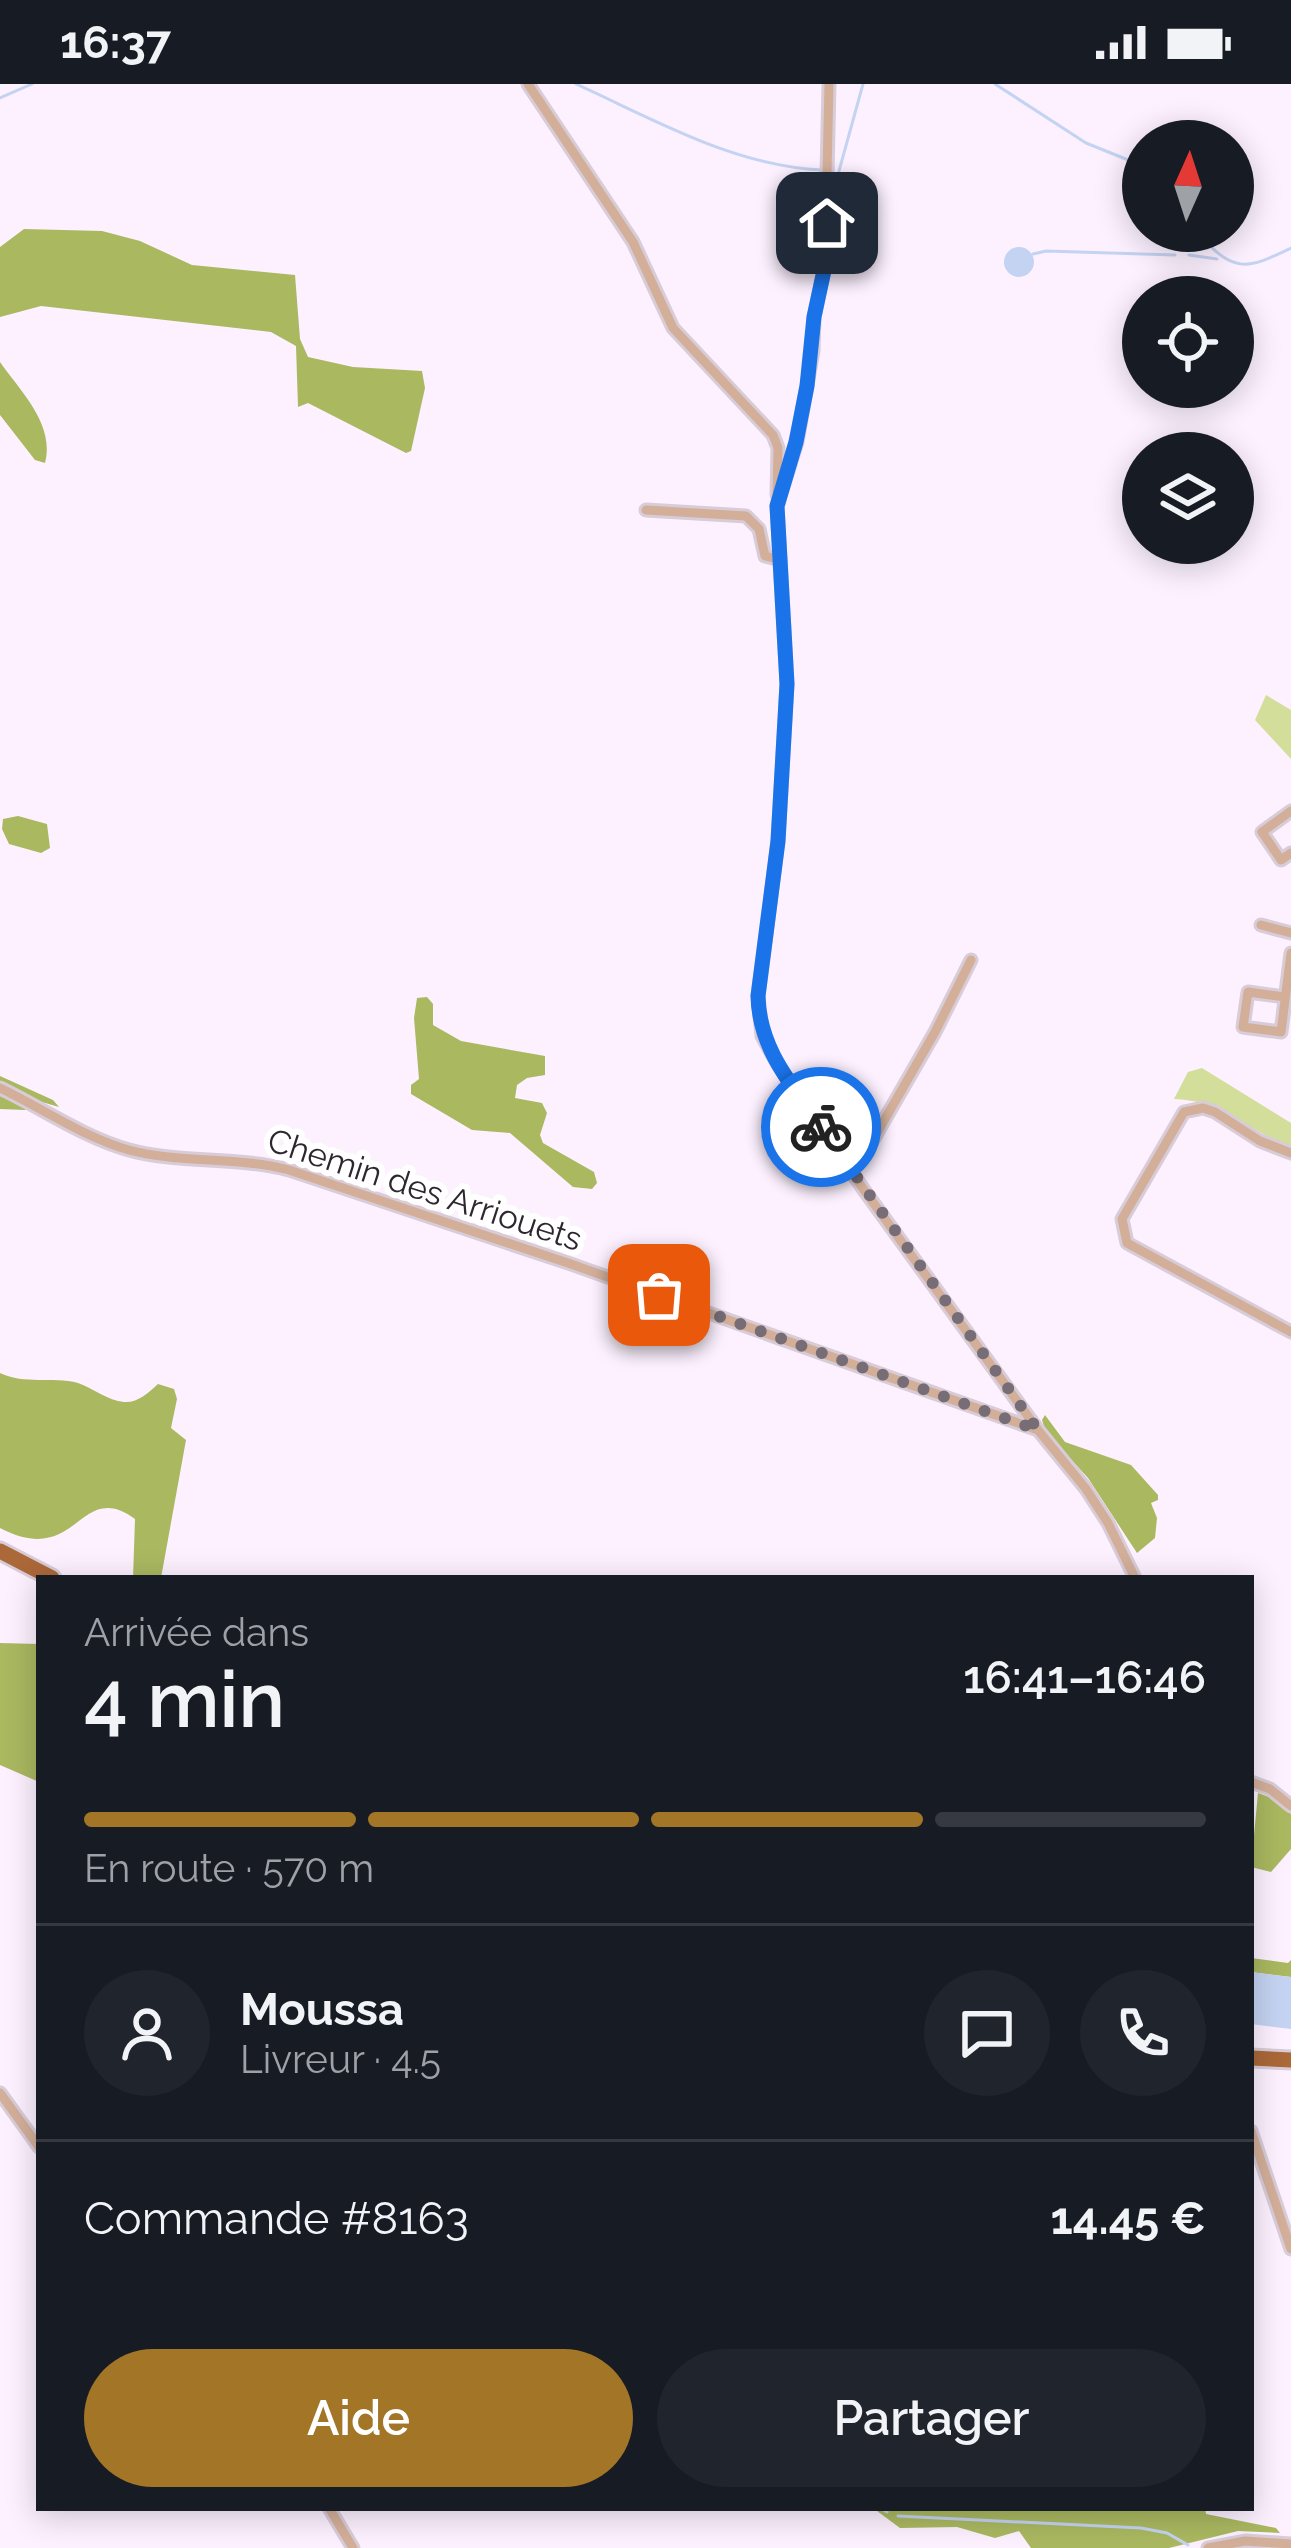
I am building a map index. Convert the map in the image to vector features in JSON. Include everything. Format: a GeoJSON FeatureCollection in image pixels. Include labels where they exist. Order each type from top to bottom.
{"type":"FeatureCollection","features":[{"type":"Feature","properties":{"kind":"highway"},"geometry":{"type":"LineString","coordinates":[[0,1551],[46,1575]]}},
{"type":"Feature","properties":{"kind":"highway"},"geometry":{"type":"LineString","coordinates":[[1254,2057],[1291,2060]]}},
{"type":"Feature","properties":{"kind":"street"},"geometry":{"type":"LineString","coordinates":[[528,84],[633,242],[673,328],[773,435],[778,448],[787,684],[778,841],[759,1017],[768,1049],[1038,1430],[1086,1489],[1133,1575]]}},
{"type":"Feature","properties":{"kind":"street"},"geometry":{"type":"LineString","coordinates":[[777,506],[796,442],[825,266],[829,84]]}},
{"type":"Feature","properties":{"kind":"street"},"geometry":{"type":"LineString","coordinates":[[646,510],[746,516],[759,529],[765,556],[777,559]]}},
{"type":"Feature","properties":{"kind":"street"},"geometry":{"type":"LineString","coordinates":[[1291,812],[1262,832],[1281,860],[1291,853]]}},
{"type":"Feature","properties":{"kind":"street"},"geometry":{"type":"LineString","coordinates":[[1261,925],[1291,932]]}},
{"type":"Feature","properties":{"kind":"street"},"geometry":{"type":"LineString","coordinates":[[1286,997],[1248,992],[1243,1027],[1281,1031],[1286,997],[1291,953]]}},
{"type":"Feature","properties":{"kind":"street"},"geometry":{"type":"LineString","coordinates":[[851,1171],[935,1032],[971,960]]}},
{"type":"Feature","properties":{"kind":"street","name":"Chemin des Arriouets"},"geometry":{"type":"LineString","coordinates":[[0,1088],[127,1149],[159,1156],[245,1159],[289,1169],[1038,1430]]}},
{"type":"Feature","properties":{"kind":"street"},"geometry":{"type":"LineString","coordinates":[[1291,1153],[1260,1141],[1215,1112],[1203,1108],[1184,1112],[1121,1228],[1127,1243],[1291,1332]]}},
{"type":"Feature","properties":{"kind":"street"},"geometry":{"type":"LineString","coordinates":[[1254,1783],[1291,1806]]}},
{"type":"Feature","properties":{"kind":"street"},"geometry":{"type":"LineString","coordinates":[[0,2093],[36,2143]]}},
{"type":"Feature","properties":{"kind":"street"},"geometry":{"type":"LineString","coordinates":[[1254,2140],[1291,2248]]}},
{"type":"Feature","properties":{"kind":"street"},"geometry":{"type":"LineString","coordinates":[[331,2511],[353,2548]]}},
{"type":"Feature","properties":{"kind":"street"},"geometry":{"type":"LineString","coordinates":[[1208,2548],[1245,2541],[1291,2544]]}},
{"type":"Feature","properties":{"kind":"green space"},"geometry":{"type":"Polygon","coordinates":[[[24,229],[102,231],[140,241],[192,265],[295,275],[300,339],[308,357],[353,367],[422,371],[425,388],[411,451],[406,453],[308,403],[298,407],[296,346],[271,332],[41,306],[0,317],[0,247],[24,229]]]}},
{"type":"Feature","properties":{"kind":"green space"},"geometry":{"type":"Polygon","coordinates":[[[0,362],[41,422],[45,463],[35,460],[0,415],[0,362]]]}},
{"type":"Feature","properties":{"kind":"green space"},"geometry":{"type":"Polygon","coordinates":[[[1266,695],[1291,710],[1291,759],[1255,720],[1266,695]]]}},
{"type":"Feature","properties":{"kind":"green space"},"geometry":{"type":"Polygon","coordinates":[[[18,816],[47,824],[50,848],[41,853],[9,844],[3,819],[18,816]]]}},
{"type":"Feature","properties":{"kind":"green space"},"geometry":{"type":"Polygon","coordinates":[[[427,997],[433,1004],[433,1025],[461,1041],[545,1056],[545,1075],[517,1085],[515,1098],[542,1103],[547,1113],[540,1135],[543,1143],[594,1172],[597,1183],[592,1189],[573,1187],[510,1133],[472,1130],[411,1094],[411,1085],[419,1079],[417,998],[427,997]]]}},
{"type":"Feature","properties":{"kind":"green space"},"geometry":{"type":"Polygon","coordinates":[[[1202,1068],[1291,1123],[1291,1148],[1222,1110],[1174,1099],[1188,1072],[1202,1068]]]}},
{"type":"Feature","properties":{"kind":"green space"},"geometry":{"type":"Polygon","coordinates":[[[0,1076],[59,1107],[35,1100],[25,1110],[0,1109],[0,1076]]]}},
{"type":"Feature","properties":{"kind":"green space"},"geometry":{"type":"Polygon","coordinates":[[[0,1373],[78,1383],[124,1402],[138,1399],[158,1384],[174,1389],[177,1399],[171,1428],[186,1440],[162,1575],[133,1575],[135,1519],[116,1509],[101,1509],[46,1538],[26,1538],[0,1528],[0,1373]]]}},
{"type":"Feature","properties":{"kind":"green space"},"geometry":{"type":"Polygon","coordinates":[[[1045,1415],[1065,1442],[1131,1465],[1158,1495],[1151,1503],[1157,1518],[1155,1538],[1137,1553],[1088,1478],[1046,1432],[1045,1415]]]}},
{"type":"Feature","properties":{"kind":"green space"},"geometry":{"type":"Polygon","coordinates":[[[0,1643],[36,1644],[36,1781],[0,1765],[0,1643]]]}},
{"type":"Feature","properties":{"kind":"green space"},"geometry":{"type":"Polygon","coordinates":[[[1258,1793],[1291,1814],[1291,1849],[1271,1872],[1254,1868],[1258,1793]]]}},
{"type":"Feature","properties":{"kind":"green space"},"geometry":{"type":"Polygon","coordinates":[[[1254,1958],[1291,1960],[1291,1977],[1254,1972],[1254,1958]]]}},
{"type":"Feature","properties":{"kind":"green space"},"geometry":{"type":"Polygon","coordinates":[[[877,2511],[1206,2511],[1276,2528],[1280,2533],[1238,2531],[1169,2548],[1031,2548],[1019,2531],[995,2538],[957,2527],[900,2528],[877,2511]]]}},
{"type":"Feature","properties":{"kind":"water"},"geometry":{"type":"Polygon","coordinates":[[[1019,247],[1030,251],[1034,262],[1030,273],[1019,277],[1008,273],[1004,262],[1008,251],[1019,247]]]}},
{"type":"Feature","properties":{"kind":"water"},"geometry":{"type":"Polygon","coordinates":[[[1254,1972],[1291,1977],[1291,2029],[1254,2024],[1254,1972]]]}},
{"type":"Feature","properties":{"kind":"waterway"},"geometry":{"type":"LineString","coordinates":[[0,98],[32,84]]}},
{"type":"Feature","properties":{"kind":"waterway"},"geometry":{"type":"LineString","coordinates":[[576,84],[726,151],[822,170]]}},
{"type":"Feature","properties":{"kind":"waterway"},"geometry":{"type":"LineString","coordinates":[[839,171],[863,84]]}},
{"type":"Feature","properties":{"kind":"waterway"},"geometry":{"type":"LineString","coordinates":[[995,84],[1086,143],[1122,158]]}},
{"type":"Feature","properties":{"kind":"waterway"},"geometry":{"type":"LineString","coordinates":[[1217,252],[1242,264],[1291,248]]}},
{"type":"Feature","properties":{"kind":"waterway"},"geometry":{"type":"LineString","coordinates":[[1033,254],[1175,255]]}},
{"type":"Feature","properties":{"kind":"waterway"},"geometry":{"type":"LineString","coordinates":[[1189,255],[1217,259]]}},
{"type":"Feature","properties":{"kind":"waterway"},"geometry":{"type":"LineString","coordinates":[[898,2516],[1141,2528],[1167,2533],[1188,2545]]}},
{"type":"Feature","properties":{"kind":"way so far"},"geometry":{"type":"LineString","coordinates":[[659,1295],[1038,1430],[821,1127]]}},
{"type":"Feature","properties":{"kind":"route"},"geometry":{"type":"LineString","coordinates":[[821,1127],[768,1049],[758,996],[778,841],[787,684],[777,506],[807,386],[827,223]]}}]}
